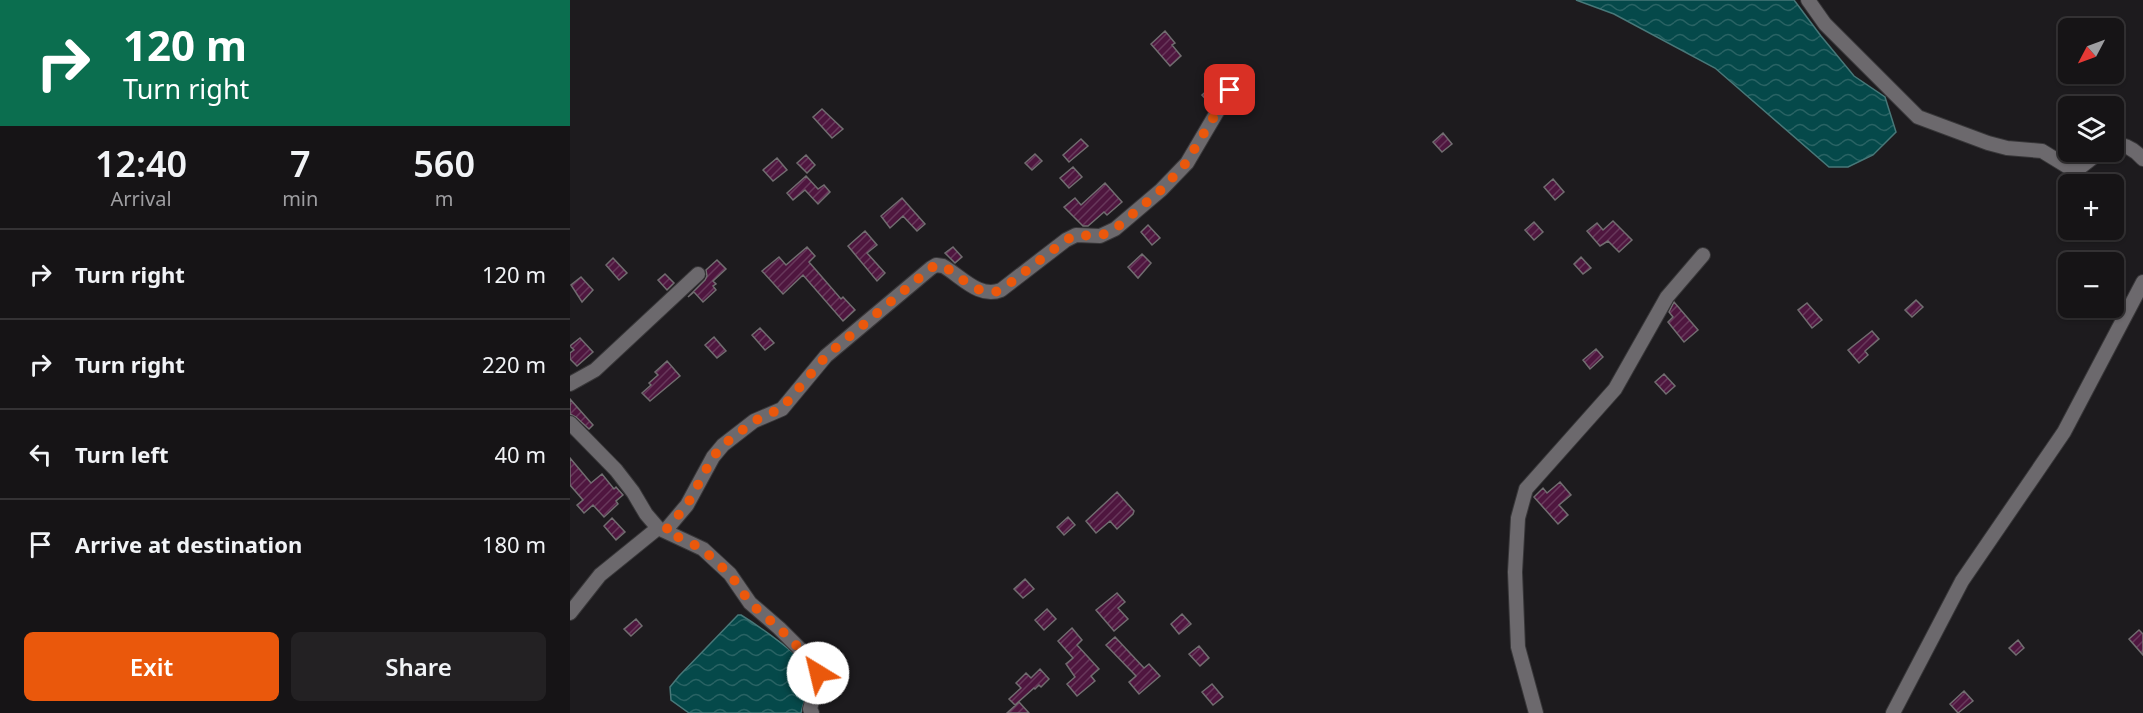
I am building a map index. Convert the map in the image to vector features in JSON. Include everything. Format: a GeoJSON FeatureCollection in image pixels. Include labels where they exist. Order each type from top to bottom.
{"type":"FeatureCollection","features":[{"type":"Feature","properties":{"kind":"street"},"geometry":{"type":"LineString","coordinates":[[1808,0],[1825,24],[1918,117],[1988,143],[2007,148],[2042,151],[2058,161]]}},
{"type":"Feature","properties":{"kind":"street"},"geometry":{"type":"LineString","coordinates":[[570,613],[600,575],[662,529],[687,505],[713,457],[723,445],[754,421],[782,408],[826,356],[931,268],[936,265],[943,266],[982,292],[993,293],[1001,290],[1066,240],[1076,235],[1100,236],[1115,229],[1161,190],[1186,163],[1230,90]]}},
{"type":"Feature","properties":{"kind":"street"},"geometry":{"type":"LineString","coordinates":[[2124,145],[2143,159]]}},
{"type":"Feature","properties":{"kind":"street"},"geometry":{"type":"LineString","coordinates":[[2060,162],[2073,170],[2087,162]]}},
{"type":"Feature","properties":{"kind":"street"},"geometry":{"type":"LineString","coordinates":[[1536,713],[1518,647],[1515,572],[1518,518],[1526,489],[1615,389],[1637,353],[1655,314],[1703,255]]}},
{"type":"Feature","properties":{"kind":"street"},"geometry":{"type":"LineString","coordinates":[[570,384],[595,370],[698,274]]}},
{"type":"Feature","properties":{"kind":"street"},"geometry":{"type":"LineString","coordinates":[[1893,713],[1962,581],[2064,432],[2143,282]]}},
{"type":"Feature","properties":{"kind":"street"},"geometry":{"type":"LineString","coordinates":[[570,423],[616,470],[646,514],[662,529],[703,549],[730,574],[750,603],[815,664],[818,673],[810,708],[812,713]]}},
{"type":"Feature","properties":{"kind":"water"},"geometry":{"type":"Polygon","coordinates":[[[1576,0],[1794,0],[1854,76],[1885,97],[1896,132],[1873,155],[1848,167],[1829,167],[1715,68],[1614,14],[1576,0]]]}},
{"type":"Feature","properties":{"kind":"water"},"geometry":{"type":"Polygon","coordinates":[[[738,615],[748,619],[807,666],[810,680],[801,713],[689,713],[671,700],[670,687],[738,615]]]}},
{"type":"Feature","properties":{"kind":"building"},"geometry":{"type":"Polygon","coordinates":[[[1165,31],[1175,43],[1172,45],[1181,56],[1170,66],[1151,44],[1165,31]]]}},
{"type":"Feature","properties":{"kind":"building"},"geometry":{"type":"Polygon","coordinates":[[[1220,79],[1224,84],[1211,105],[1202,95],[1220,79]]]}},
{"type":"Feature","properties":{"kind":"building"},"geometry":{"type":"Polygon","coordinates":[[[822,109],[843,129],[832,138],[813,117],[822,109]]]}},
{"type":"Feature","properties":{"kind":"building"},"geometry":{"type":"Polygon","coordinates":[[[1443,133],[1452,144],[1442,152],[1433,142],[1443,133]]]}},
{"type":"Feature","properties":{"kind":"building"},"geometry":{"type":"Polygon","coordinates":[[[1081,139],[1088,146],[1069,162],[1063,155],[1081,139]]]}},
{"type":"Feature","properties":{"kind":"building"},"geometry":{"type":"Polygon","coordinates":[[[1035,154],[1042,161],[1032,170],[1025,163],[1035,154]]]}},
{"type":"Feature","properties":{"kind":"building"},"geometry":{"type":"Polygon","coordinates":[[[806,155],[815,165],[807,173],[797,163],[806,155]]]}},
{"type":"Feature","properties":{"kind":"building"},"geometry":{"type":"Polygon","coordinates":[[[777,158],[787,170],[773,181],[763,170],[777,158]]]}},
{"type":"Feature","properties":{"kind":"building"},"geometry":{"type":"Polygon","coordinates":[[[1073,167],[1082,177],[1069,188],[1060,178],[1073,167]]]}},
{"type":"Feature","properties":{"kind":"building"},"geometry":{"type":"Polygon","coordinates":[[[806,176],[818,189],[824,185],[830,192],[818,204],[805,190],[793,200],[787,193],[806,176]]]}},
{"type":"Feature","properties":{"kind":"building"},"geometry":{"type":"Polygon","coordinates":[[[1553,179],[1564,192],[1555,200],[1544,187],[1553,179]]]}},
{"type":"Feature","properties":{"kind":"building"},"geometry":{"type":"Polygon","coordinates":[[[1105,183],[1122,202],[1107,215],[1104,212],[1088,226],[1083,226],[1064,207],[1075,198],[1081,205],[1105,183]]]}},
{"type":"Feature","properties":{"kind":"building"},"geometry":{"type":"Polygon","coordinates":[[[902,198],[925,224],[917,231],[903,216],[890,228],[881,216],[902,198]]]}},
{"type":"Feature","properties":{"kind":"building"},"geometry":{"type":"Polygon","coordinates":[[[1613,221],[1632,240],[1619,252],[1608,241],[1600,246],[1587,231],[1597,223],[1603,230],[1613,221]]]}},
{"type":"Feature","properties":{"kind":"building"},"geometry":{"type":"Polygon","coordinates":[[[1534,222],[1543,232],[1534,240],[1525,230],[1534,222]]]}},
{"type":"Feature","properties":{"kind":"building"},"geometry":{"type":"Polygon","coordinates":[[[1148,225],[1160,238],[1152,245],[1141,232],[1148,225]]]}},
{"type":"Feature","properties":{"kind":"building"},"geometry":{"type":"Polygon","coordinates":[[[865,231],[877,245],[867,253],[885,273],[877,281],[848,246],[865,231]]]}},
{"type":"Feature","properties":{"kind":"building"},"geometry":{"type":"Polygon","coordinates":[[[807,247],[815,256],[809,262],[841,299],[843,297],[855,310],[843,321],[803,275],[783,294],[762,271],[779,257],[786,265],[807,247]]]}},
{"type":"Feature","properties":{"kind":"building"},"geometry":{"type":"Polygon","coordinates":[[[953,247],[962,257],[955,263],[945,253],[953,247]]]}},
{"type":"Feature","properties":{"kind":"building"},"geometry":{"type":"Polygon","coordinates":[[[1142,254],[1151,263],[1138,278],[1128,267],[1142,254]]]}},
{"type":"Feature","properties":{"kind":"building"},"geometry":{"type":"Polygon","coordinates":[[[1581,257],[1591,268],[1583,274],[1574,264],[1581,257]]]}},
{"type":"Feature","properties":{"kind":"building"},"geometry":{"type":"Polygon","coordinates":[[[613,258],[627,273],[619,280],[606,265],[613,258]]]}},
{"type":"Feature","properties":{"kind":"building"},"geometry":{"type":"Polygon","coordinates":[[[717,260],[726,269],[713,281],[716,284],[713,286],[716,290],[703,302],[694,292],[688,297],[705,280],[706,270],[717,260]]]}},
{"type":"Feature","properties":{"kind":"building"},"geometry":{"type":"Polygon","coordinates":[[[665,274],[674,283],[667,290],[658,280],[665,274]]]}},
{"type":"Feature","properties":{"kind":"building"},"geometry":{"type":"Polygon","coordinates":[[[581,277],[593,290],[582,302],[571,285],[581,277]]]}},
{"type":"Feature","properties":{"kind":"building"},"geometry":{"type":"Polygon","coordinates":[[[1916,300],[1923,307],[1912,317],[1905,310],[1916,300]]]}},
{"type":"Feature","properties":{"kind":"building"},"geometry":{"type":"Polygon","coordinates":[[[1674,302],[1698,330],[1684,342],[1668,322],[1673,317],[1669,312],[1674,302]]]}},
{"type":"Feature","properties":{"kind":"building"},"geometry":{"type":"Polygon","coordinates":[[[1807,303],[1822,320],[1812,328],[1798,310],[1807,303]]]}},
{"type":"Feature","properties":{"kind":"building"},"geometry":{"type":"Polygon","coordinates":[[[760,328],[774,343],[765,350],[752,335],[760,328]]]}},
{"type":"Feature","properties":{"kind":"building"},"geometry":{"type":"Polygon","coordinates":[[[1872,331],[1879,339],[1865,351],[1868,355],[1859,363],[1848,350],[1872,331]]]}},
{"type":"Feature","properties":{"kind":"building"},"geometry":{"type":"Polygon","coordinates":[[[714,337],[726,351],[717,358],[705,345],[714,337]]]}},
{"type":"Feature","properties":{"kind":"building"},"geometry":{"type":"Polygon","coordinates":[[[580,338],[593,352],[577,366],[570,359],[570,353],[574,350],[570,346],[580,338]]]}},
{"type":"Feature","properties":{"kind":"building"},"geometry":{"type":"Polygon","coordinates":[[[1596,349],[1603,357],[1590,369],[1583,360],[1596,349]]]}},
{"type":"Feature","properties":{"kind":"building"},"geometry":{"type":"Polygon","coordinates":[[[667,361],[680,376],[650,401],[642,393],[658,375],[655,372],[667,361]]]}},
{"type":"Feature","properties":{"kind":"building"},"geometry":{"type":"Polygon","coordinates":[[[1664,374],[1675,386],[1666,394],[1655,382],[1664,374]]]}},
{"type":"Feature","properties":{"kind":"building"},"geometry":{"type":"Polygon","coordinates":[[[570,399],[593,425],[589,429],[570,414],[570,399]]]}},
{"type":"Feature","properties":{"kind":"building"},"geometry":{"type":"Polygon","coordinates":[[[570,458],[591,483],[602,474],[614,489],[616,487],[623,495],[616,501],[618,504],[604,517],[593,505],[584,513],[577,505],[583,500],[570,485],[570,458]]]}},
{"type":"Feature","properties":{"kind":"building"},"geometry":{"type":"Polygon","coordinates":[[[1560,482],[1571,495],[1559,505],[1568,515],[1558,524],[1534,497],[1543,488],[1547,493],[1560,482]]]}},
{"type":"Feature","properties":{"kind":"building"},"geometry":{"type":"Polygon","coordinates":[[[1117,492],[1134,511],[1133,514],[1117,529],[1110,521],[1096,533],[1086,521],[1117,492]]]}},
{"type":"Feature","properties":{"kind":"building"},"geometry":{"type":"Polygon","coordinates":[[[1068,517],[1075,525],[1064,535],[1057,527],[1068,517]]]}},
{"type":"Feature","properties":{"kind":"building"},"geometry":{"type":"Polygon","coordinates":[[[612,518],[625,532],[616,540],[604,526],[612,518]]]}},
{"type":"Feature","properties":{"kind":"building"},"geometry":{"type":"Polygon","coordinates":[[[1025,579],[1034,589],[1023,598],[1014,589],[1025,579]]]}},
{"type":"Feature","properties":{"kind":"building"},"geometry":{"type":"Polygon","coordinates":[[[1117,593],[1125,602],[1118,608],[1128,619],[1114,631],[1096,610],[1117,593]]]}},
{"type":"Feature","properties":{"kind":"building"},"geometry":{"type":"Polygon","coordinates":[[[1047,609],[1056,619],[1044,630],[1035,620],[1047,609]]]}},
{"type":"Feature","properties":{"kind":"building"},"geometry":{"type":"Polygon","coordinates":[[[1182,614],[1191,624],[1179,634],[1171,624],[1182,614]]]}},
{"type":"Feature","properties":{"kind":"building"},"geometry":{"type":"Polygon","coordinates":[[[636,619],[642,626],[631,636],[624,629],[636,619]]]}},
{"type":"Feature","properties":{"kind":"building"},"geometry":{"type":"Polygon","coordinates":[[[1072,628],[1082,640],[1077,645],[1099,669],[1091,676],[1095,681],[1077,696],[1067,684],[1075,677],[1066,664],[1073,658],[1058,641],[1072,628]]]}},
{"type":"Feature","properties":{"kind":"building"},"geometry":{"type":"Polygon","coordinates":[[[2139,630],[2143,634],[2143,655],[2129,639],[2139,630]]]}},
{"type":"Feature","properties":{"kind":"building"},"geometry":{"type":"Polygon","coordinates":[[[1115,637],[1144,668],[1149,664],[1160,676],[1139,694],[1129,682],[1136,676],[1106,645],[1115,637]]]}},
{"type":"Feature","properties":{"kind":"building"},"geometry":{"type":"Polygon","coordinates":[[[2018,640],[2024,648],[2016,655],[2009,648],[2018,640]]]}},
{"type":"Feature","properties":{"kind":"building"},"geometry":{"type":"Polygon","coordinates":[[[1199,646],[1209,658],[1200,666],[1189,654],[1199,646]]]}},
{"type":"Feature","properties":{"kind":"building"},"geometry":{"type":"Polygon","coordinates":[[[1040,669],[1049,679],[1041,687],[1039,685],[1034,688],[1015,705],[1009,699],[1021,688],[1016,683],[1026,673],[1031,678],[1040,669]]]}},
{"type":"Feature","properties":{"kind":"building"},"geometry":{"type":"Polygon","coordinates":[[[1212,684],[1223,697],[1213,705],[1202,692],[1212,684]]]}},
{"type":"Feature","properties":{"kind":"building"},"geometry":{"type":"Polygon","coordinates":[[[1964,691],[1973,701],[1958,713],[1950,704],[1964,691]]]}},
{"type":"Feature","properties":{"kind":"building"},"geometry":{"type":"Polygon","coordinates":[[[1019,702],[1029,713],[1007,713],[1019,702]]]}},
{"type":"Feature","properties":{"kind":"route"},"geometry":{"type":"LineString","coordinates":[[818,673],[815,664],[750,603],[730,574],[703,549],[665,531],[687,505],[713,457],[723,445],[754,421],[782,408],[826,356],[936,265],[955,272],[982,292],[993,293],[1001,290],[1066,240],[1076,235],[1100,236],[1115,229],[1161,190],[1186,163],[1230,90]]}}]}
